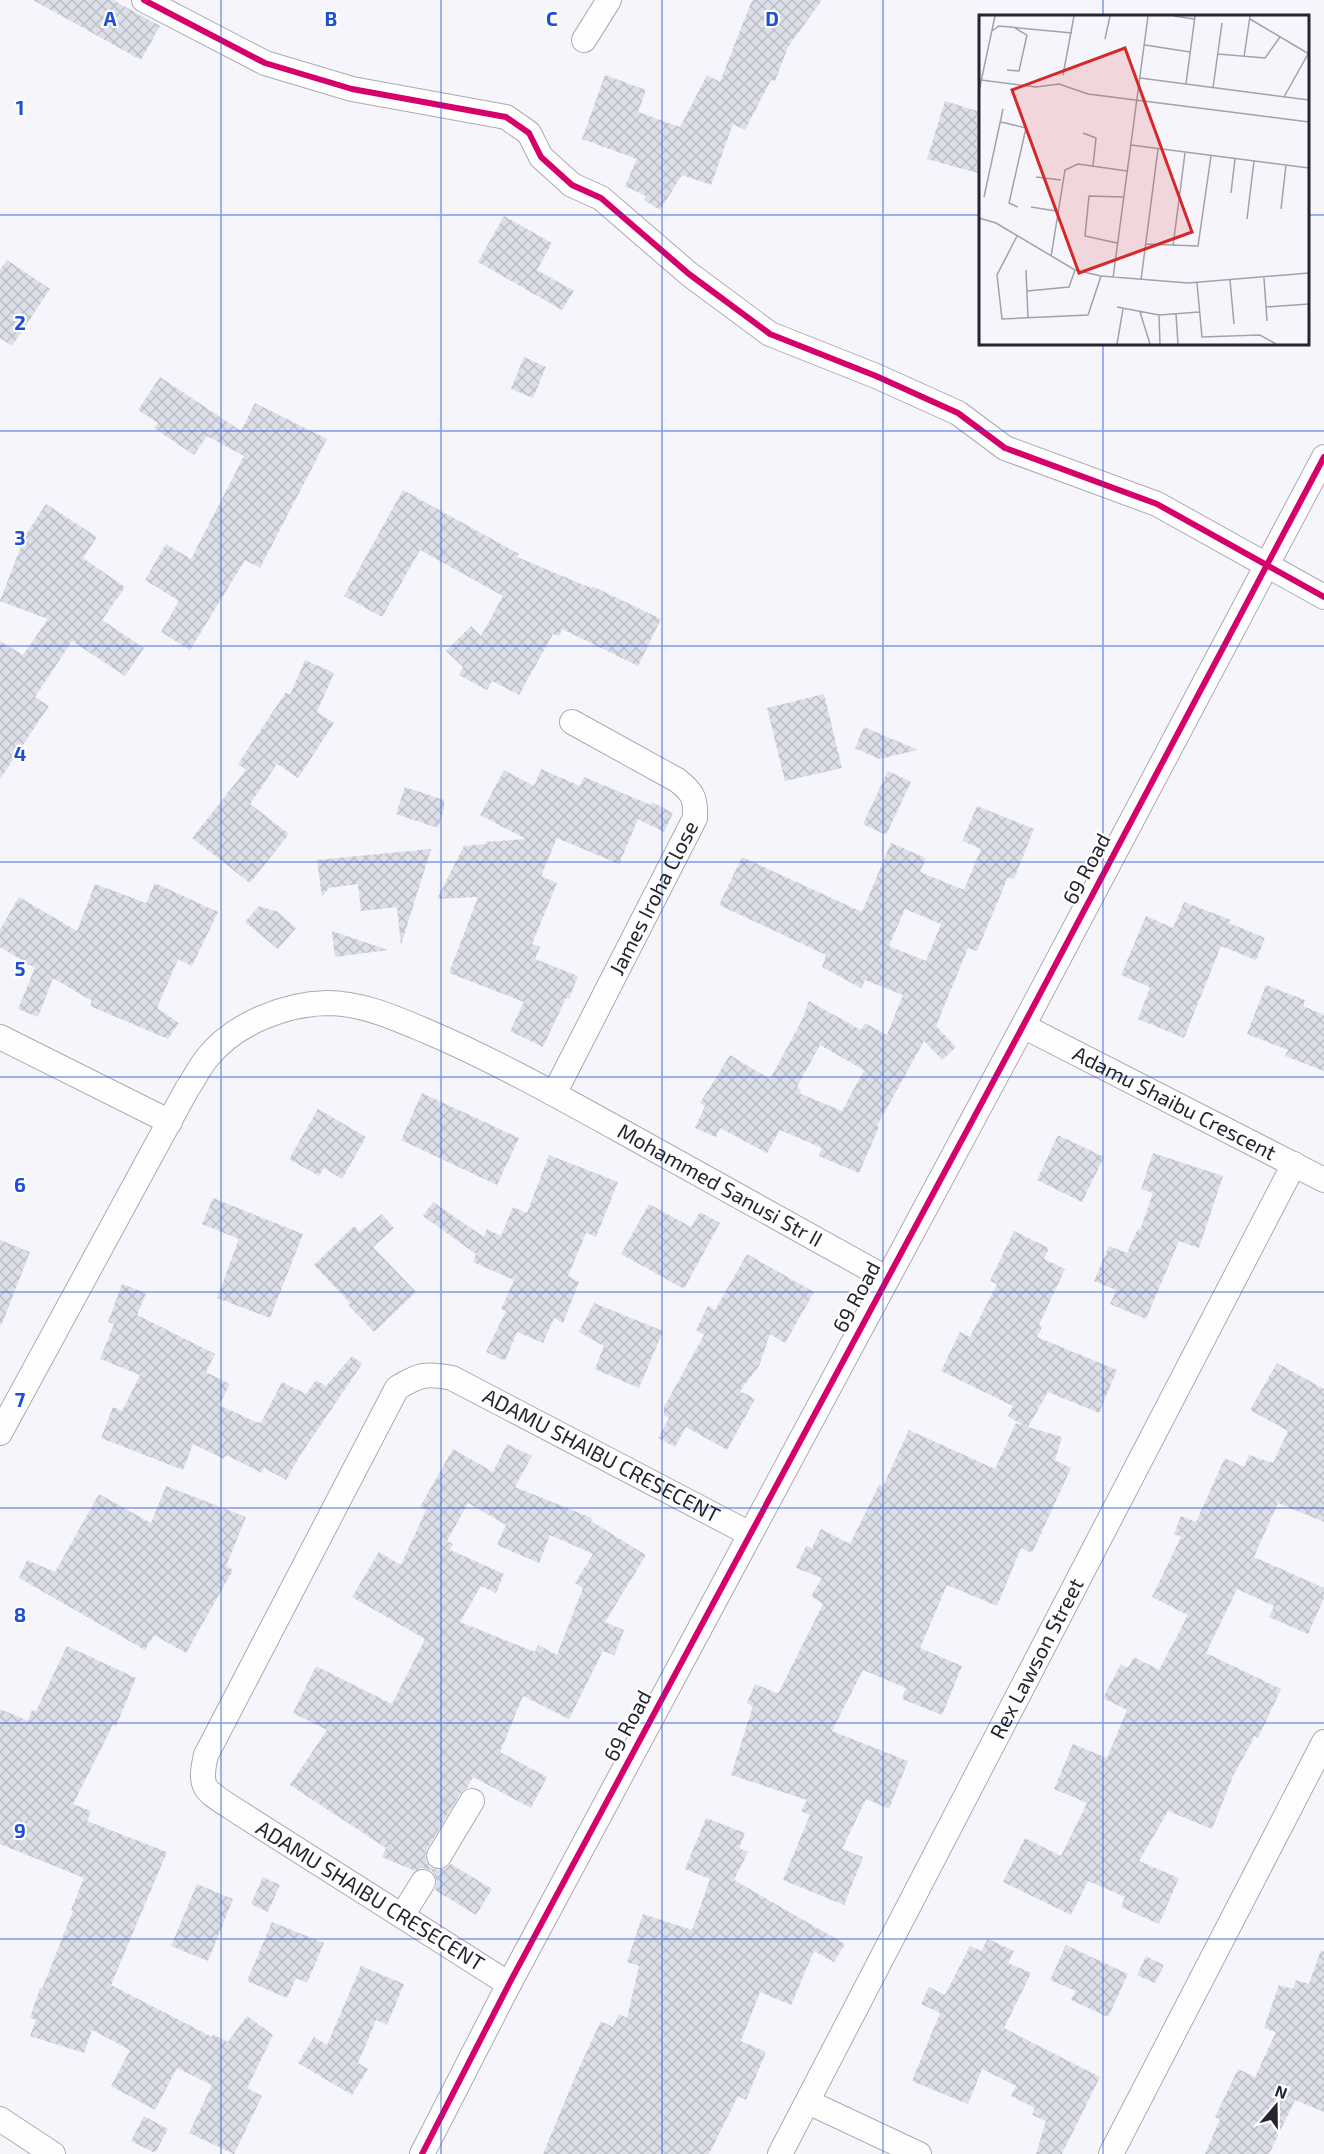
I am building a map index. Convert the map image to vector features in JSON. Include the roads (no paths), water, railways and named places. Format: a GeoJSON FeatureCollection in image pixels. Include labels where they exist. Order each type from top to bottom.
{"type":"FeatureCollection","features":[{"type":"Feature","properties":{"kind":"street"},"geometry":{"type":"LineString","coordinates":[[144,0],[265,63],[352,89],[506,117],[529,133],[541,157],[572,185],[601,198],[689,274],[770,334],[876,376],[958,413],[1005,448],[1157,504],[1266,567],[1324,597]]}},
{"type":"Feature","properties":{"kind":"street"},"geometry":{"type":"LineString","coordinates":[[584,39],[609,0]]}},
{"type":"Feature","properties":{"kind":"street","name":"69 Road"},"geometry":{"type":"LineString","coordinates":[[422,2154],[509,1984],[1023,1026],[1324,457]]}},
{"type":"Feature","properties":{"kind":"street","name":"James Iroha Close"},"geometry":{"type":"LineString","coordinates":[[554,1094],[695,818],[695,804],[690,790],[684,785],[572,722]]}},
{"type":"Feature","properties":{"kind":"street","name":"Mohammed Sanusi Str II"},"geometry":{"type":"LineString","coordinates":[[2,1425],[187,1089],[207,1058],[226,1040],[271,1013],[300,1006],[326,1003],[356,1005],[455,1044],[554,1094],[886,1278]]}},
{"type":"Feature","properties":{"kind":"street","name":"Adamu Shaibu Crescent"},"geometry":{"type":"LineString","coordinates":[[1023,1026],[1324,1180]]}},
{"type":"Feature","properties":{"kind":"street"},"geometry":{"type":"LineString","coordinates":[[0,1037],[170,1122]]}},
{"type":"Feature","properties":{"kind":"street","name":"Rex Lawson Street"},"geometry":{"type":"LineString","coordinates":[[780,2154],[1294,1164]]}},
{"type":"Feature","properties":{"kind":"street","name":"ADAMU SHAIBU CRESECENT"},"geometry":{"type":"LineString","coordinates":[[509,1984],[232,1808],[203,1785],[202,1773],[206,1755],[397,1388],[414,1378],[431,1374],[452,1378],[750,1534]]}},
{"type":"Feature","properties":{"kind":"street"},"geometry":{"type":"LineString","coordinates":[[1111,2154],[1324,1743]]}},
{"type":"Feature","properties":{"kind":"street"},"geometry":{"type":"LineString","coordinates":[[439,1856],[472,1801]]}},
{"type":"Feature","properties":{"kind":"street"},"geometry":{"type":"LineString","coordinates":[[402,1916],[423,1882]]}},
{"type":"Feature","properties":{"kind":"street"},"geometry":{"type":"LineString","coordinates":[[808,2102],[919,2154]]}},
{"type":"Feature","properties":{"kind":"street"},"geometry":{"type":"LineString","coordinates":[[0,2119],[54,2154]]}}]}
